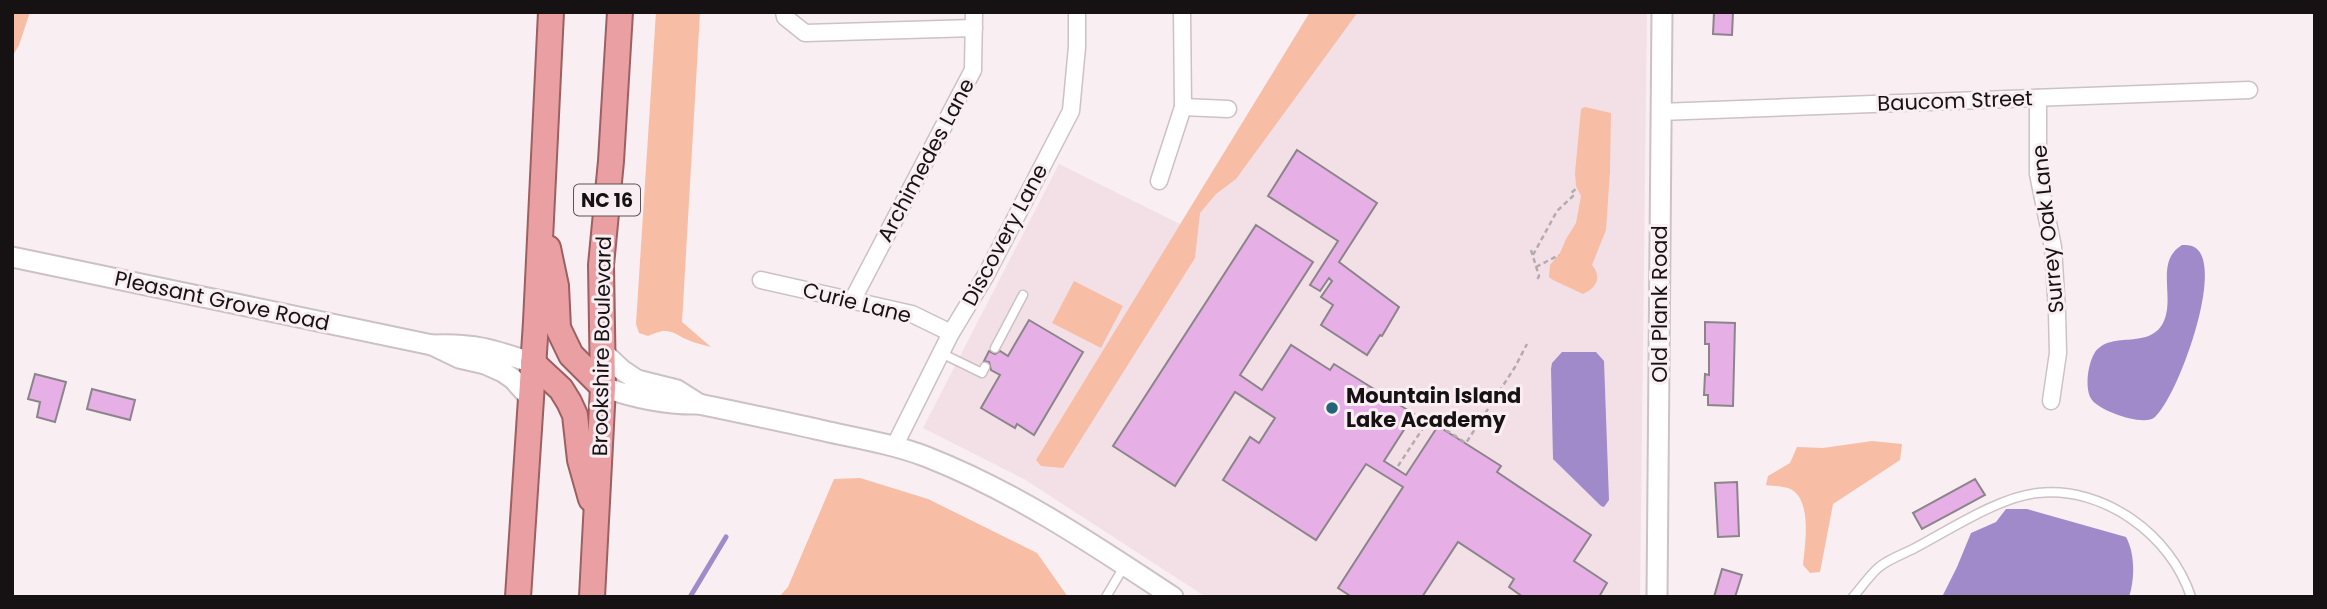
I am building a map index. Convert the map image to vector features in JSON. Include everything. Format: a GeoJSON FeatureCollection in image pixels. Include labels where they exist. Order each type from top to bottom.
{"type":"FeatureCollection","features":[{"type":"Feature","properties":{"kind":"highway"},"geometry":{"type":"LineString","coordinates":[[519,597],[551,12]]}},
{"type":"Feature","properties":{"kind":"highway","name":"Brookshire Boulevard"},"geometry":{"type":"LineString","coordinates":[[592,597],[603,387],[601,265],[611,161],[620,12]]}},
{"type":"Feature","properties":{"kind":"highway"},"geometry":{"type":"LineString","coordinates":[[540,214],[556,286],[558,328],[571,355],[603,387]]}},
{"type":"Feature","properties":{"kind":"highway"},"geometry":{"type":"LineString","coordinates":[[533,363],[561,389],[575,415],[580,460],[596,517]]}},
{"type":"Feature","properties":{"kind":"street"},"geometry":{"type":"LineString","coordinates":[[784,12],[785,17],[805,33],[974,20]]}},
{"type":"Feature","properties":{"kind":"street","name":"Discovery Lane"},"geometry":{"type":"LineString","coordinates":[[894,447],[951,333],[986,275],[1070,111],[1077,47],[1077,12]]}},
{"type":"Feature","properties":{"kind":"street"},"geometry":{"type":"LineString","coordinates":[[1159,181],[1183,107],[1182,12]]}},
{"type":"Feature","properties":{"kind":"street","name":"Old Plank Road"},"geometry":{"type":"LineString","coordinates":[[1657,597],[1662,12]]}},
{"type":"Feature","properties":{"kind":"street","name":"Archimedes Lane"},"geometry":{"type":"LineString","coordinates":[[852,301],[973,70],[974,20]]}},
{"type":"Feature","properties":{"kind":"street","name":"Baucom Street"},"geometry":{"type":"LineString","coordinates":[[1660,112],[2249,90]]}},
{"type":"Feature","properties":{"kind":"street","name":"Surrey Oak Lane"},"geometry":{"type":"LineString","coordinates":[[2038,98],[2038,174],[2053,247],[2057,313],[2058,353],[2051,401]]}},
{"type":"Feature","properties":{"kind":"street"},"geometry":{"type":"LineString","coordinates":[[1183,107],[1228,109]]}},
{"type":"Feature","properties":{"kind":"street","name":"Pleasant Grove Road"},"geometry":{"type":"LineString","coordinates":[[12,257],[432,345],[459,358],[485,364],[503,372],[531,399]]}},
{"type":"Feature","properties":{"kind":"street","name":"Curie Lane"},"geometry":{"type":"LineString","coordinates":[[761,280],[912,314],[951,333]]}},
{"type":"Feature","properties":{"kind":"street","name":"Pleasant Grove Road"},"geometry":{"type":"LineString","coordinates":[[432,345],[462,343],[491,348],[533,363]]}},
{"type":"Feature","properties":{"kind":"street"},"geometry":{"type":"LineString","coordinates":[[603,352],[637,380],[677,390],[699,404]]}},
{"type":"Feature","properties":{"kind":"street"},"geometry":{"type":"LineString","coordinates":[[603,387],[630,396],[674,404],[699,404],[894,447],[971,475],[1024,503],[1173,597]]}},
{"type":"Feature","properties":{"kind":"lane"},"geometry":{"type":"LineString","coordinates":[[995,348],[1023,295]]}},
{"type":"Feature","properties":{"kind":"lane"},"geometry":{"type":"LineString","coordinates":[[941,353],[982,373],[985,366]]}},
{"type":"Feature","properties":{"kind":"lane"},"geometry":{"type":"LineString","coordinates":[[1853,597],[1878,567],[1980,513],[2037,493],[2068,494],[2099,501],[2129,517],[2151,535],[2174,561],[2191,597]]}},
{"type":"Feature","properties":{"kind":"lane"},"geometry":{"type":"LineString","coordinates":[[1106,597],[1125,565]]}},
{"type":"Feature","properties":{"kind":"path"},"geometry":{"type":"LineString","coordinates":[[1533,255],[1557,211],[1573,196],[1571,194],[1577,188]]}},
{"type":"Feature","properties":{"kind":"path"},"geometry":{"type":"LineString","coordinates":[[1531,250],[1539,276],[1536,282]]}},
{"type":"Feature","properties":{"kind":"path"},"geometry":{"type":"LineString","coordinates":[[1536,267],[1559,255]]}},
{"type":"Feature","properties":{"kind":"path"},"geometry":{"type":"LineString","coordinates":[[1398,466],[1429,419],[1466,443],[1527,344]]}},
{"type":"Feature","properties":{"kind":"shaded area"},"geometry":{"type":"Polygon","coordinates":[[[12,12],[30,12],[12,57],[12,12]]]}},
{"type":"Feature","properties":{"kind":"shaded area"},"geometry":{"type":"Polygon","coordinates":[[[656,12],[700,12],[682,322],[711,347],[667,331],[648,336],[639,333],[636,324],[656,12]]]}},
{"type":"Feature","properties":{"kind":"shaded area"},"geometry":{"type":"Polygon","coordinates":[[[1310,12],[1647,12],[1640,597],[1206,597],[1024,479],[923,428],[1059,164],[1180,224],[1310,12]]]}},
{"type":"Feature","properties":{"kind":"shaded area"},"geometry":{"type":"Polygon","coordinates":[[[1310,12],[1358,12],[1236,179],[1216,194],[1200,213],[1195,258],[1063,468],[1041,466],[1036,460],[1310,12]]]}},
{"type":"Feature","properties":{"kind":"shaded area"},"geometry":{"type":"Polygon","coordinates":[[[1585,107],[1611,113],[1606,230],[1592,265],[1597,274],[1595,285],[1583,294],[1549,277],[1550,265],[1560,253],[1576,223],[1581,196],[1576,186],[1575,173],[1581,109],[1585,107]]]}},
{"type":"Feature","properties":{"kind":"shaded area"},"geometry":{"type":"Polygon","coordinates":[[[2182,245],[2197,249],[2204,262],[2205,282],[2201,307],[2185,361],[2175,385],[2155,417],[2142,420],[2113,413],[2097,404],[2090,396],[2088,377],[2092,358],[2101,347],[2109,343],[2148,336],[2163,323],[2168,302],[2169,261],[2182,245]]]}},
{"type":"Feature","properties":{"kind":"shaded area"},"geometry":{"type":"Polygon","coordinates":[[[1074,281],[1123,306],[1101,348],[1052,323],[1074,281]]]}},
{"type":"Feature","properties":{"kind":"shaded area"},"geometry":{"type":"Polygon","coordinates":[[[1562,352],[1596,352],[1604,361],[1609,500],[1604,507],[1553,459],[1551,369],[1552,363],[1562,352]]]}},
{"type":"Feature","properties":{"kind":"shaded area"},"geometry":{"type":"Polygon","coordinates":[[[1872,441],[1902,444],[1900,460],[1833,504],[1820,572],[1810,573],[1803,565],[1806,522],[1801,501],[1796,493],[1788,488],[1766,485],[1768,476],[1790,463],[1797,447],[1823,448],[1872,441]]]}},
{"type":"Feature","properties":{"kind":"shaded area"},"geometry":{"type":"Polygon","coordinates":[[[860,478],[928,499],[1037,553],[1068,597],[779,597],[788,587],[834,479],[860,478]]]}},
{"type":"Feature","properties":{"kind":"shaded area"},"geometry":{"type":"Polygon","coordinates":[[[2006,509],[2027,509],[2126,537],[2133,566],[2129,597],[1942,597],[1971,533],[1996,522],[2006,509]]]}},
{"type":"Feature","properties":{"kind":"building"},"geometry":{"type":"Polygon","coordinates":[[[1714,12],[1733,12],[1732,35],[1713,34],[1714,12]]]}},
{"type":"Feature","properties":{"kind":"building"},"geometry":{"type":"Polygon","coordinates":[[[1297,150],[1377,203],[1339,262],[1399,307],[1367,355],[1321,325],[1333,305],[1321,297],[1332,281],[1329,278],[1320,291],[1310,285],[1338,241],[1268,196],[1297,150]]]}},
{"type":"Feature","properties":{"kind":"building","name":"Mountain Island Lake Academy"},"geometry":{"type":"Polygon","coordinates":[[[1256,225],[1313,262],[1240,375],[1262,390],[1291,345],[1330,370],[1334,364],[1414,414],[1384,461],[1406,475],[1438,426],[1501,466],[1497,472],[1591,535],[1574,561],[1607,583],[1599,597],[1523,597],[1509,587],[1514,579],[1458,542],[1422,597],[1352,597],[1338,588],[1403,487],[1366,464],[1316,540],[1223,480],[1250,437],[1259,443],[1275,418],[1235,392],[1175,486],[1113,446],[1256,225]]]}},
{"type":"Feature","properties":{"kind":"building"},"geometry":{"type":"Polygon","coordinates":[[[1029,320],[1083,352],[1034,435],[1017,424],[1015,428],[981,408],[1000,375],[991,370],[989,362],[984,361],[989,351],[995,354],[1000,351],[1008,356],[1029,320]]]}},
{"type":"Feature","properties":{"kind":"building"},"geometry":{"type":"Polygon","coordinates":[[[1705,322],[1735,323],[1733,406],[1708,405],[1708,395],[1704,395],[1705,374],[1709,375],[1709,344],[1705,344],[1705,322]]]}},
{"type":"Feature","properties":{"kind":"building"},"geometry":{"type":"Polygon","coordinates":[[[35,374],[66,382],[55,422],[37,417],[40,402],[28,399],[35,374]]]}},
{"type":"Feature","properties":{"kind":"building"},"geometry":{"type":"Polygon","coordinates":[[[92,389],[135,400],[130,420],[87,409],[92,389]]]}},
{"type":"Feature","properties":{"kind":"building"},"geometry":{"type":"Polygon","coordinates":[[[1975,479],[1985,495],[1922,529],[1913,513],[1975,479]]]}},
{"type":"Feature","properties":{"kind":"building"},"geometry":{"type":"Polygon","coordinates":[[[1737,482],[1739,536],[1718,537],[1715,483],[1737,482]]]}},
{"type":"Feature","properties":{"kind":"building"},"geometry":{"type":"Polygon","coordinates":[[[1722,569],[1742,575],[1735,597],[1714,597],[1722,569]]]}},
{"type":"Feature","properties":{"kind":"waterway"},"geometry":{"type":"LineString","coordinates":[[690,597],[726,537]]}},
{"type":"Feature","properties":{"kind":"place","name":"Mountain Island Lake Academy"},"geometry":{"type":"Point","coordinates":[1332,408]}}]}
